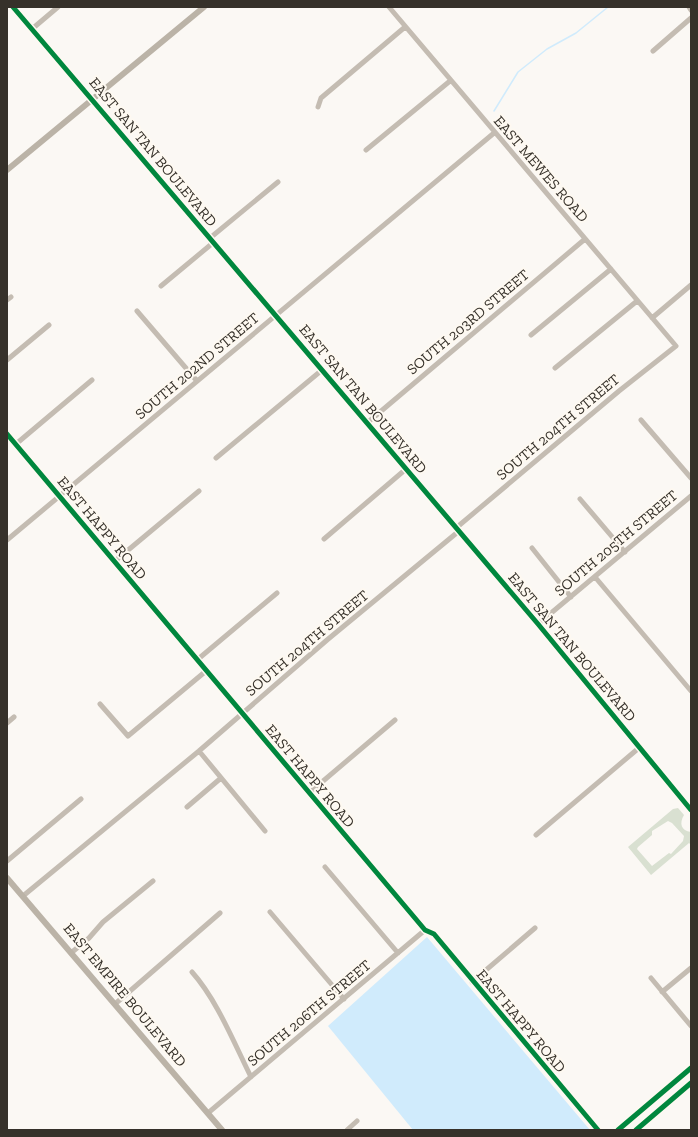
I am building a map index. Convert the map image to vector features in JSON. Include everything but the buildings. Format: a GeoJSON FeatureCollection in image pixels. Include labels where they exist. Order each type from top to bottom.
{"type":"FeatureCollection","features":[{"type":"Feature","properties":{"kind":"main road"},"geometry":{"type":"LineString","coordinates":[[7,170],[204,7]]}},
{"type":"Feature","properties":{"kind":"main road","name":"EAST EMPIRE BOULEVARD"},"geometry":{"type":"LineString","coordinates":[[7,878],[222,1130]]}},
{"type":"Feature","properties":{"kind":"main road"},"geometry":{"type":"LineString","coordinates":[[618,1130],[691,1068]]}},
{"type":"Feature","properties":{"kind":"main road"},"geometry":{"type":"LineString","coordinates":[[636,1130],[691,1083]]}},
{"type":"Feature","properties":{"kind":"street","name":"EAST SAN TAN BOULEVARD"},"geometry":{"type":"LineString","coordinates":[[13,7],[538,624],[691,810]]}},
{"type":"Feature","properties":{"kind":"street"},"geometry":{"type":"LineString","coordinates":[[32,29],[58,7]]}},
{"type":"Feature","properties":{"kind":"street","name":"EAST MEWES ROAD"},"geometry":{"type":"LineString","coordinates":[[389,7],[494,133],[676,346]]}},
{"type":"Feature","properties":{"kind":"street"},"geometry":{"type":"LineString","coordinates":[[653,50],[691,18]]}},
{"type":"Feature","properties":{"kind":"street"},"geometry":{"type":"LineString","coordinates":[[318,107],[320,98],[405,27]]}},
{"type":"Feature","properties":{"kind":"street"},"geometry":{"type":"LineString","coordinates":[[366,150],[450,81]]}},
{"type":"Feature","properties":{"kind":"street","name":"SOUTH 202ND STREET"},"geometry":{"type":"LineString","coordinates":[[7,540],[494,133]]}},
{"type":"Feature","properties":{"kind":"street"},"geometry":{"type":"LineString","coordinates":[[161,286],[278,182]]}},
{"type":"Feature","properties":{"kind":"street","name":"SOUTH 203RD STREET"},"geometry":{"type":"LineString","coordinates":[[367,423],[585,239]]}},
{"type":"Feature","properties":{"kind":"street"},"geometry":{"type":"LineString","coordinates":[[531,334],[611,270]]}},
{"type":"Feature","properties":{"kind":"street"},"geometry":{"type":"LineString","coordinates":[[652,318],[691,285]]}},
{"type":"Feature","properties":{"kind":"street"},"geometry":{"type":"LineString","coordinates":[[555,368],[637,301]]}},
{"type":"Feature","properties":{"kind":"street"},"geometry":{"type":"LineString","coordinates":[[137,310],[197,381]]}},
{"type":"Feature","properties":{"kind":"street"},"geometry":{"type":"LineString","coordinates":[[7,360],[49,325]]}},
{"type":"Feature","properties":{"kind":"street","name":"SOUTH 204TH STREET"},"geometry":{"type":"LineString","coordinates":[[23,896],[242,714],[327,640],[458,530],[590,415],[676,346]]}},
{"type":"Feature","properties":{"kind":"street"},"geometry":{"type":"LineString","coordinates":[[216,458],[322,370]]}},
{"type":"Feature","properties":{"kind":"street"},"geometry":{"type":"LineString","coordinates":[[16,444],[92,380]]}},
{"type":"Feature","properties":{"kind":"street"},"geometry":{"type":"LineString","coordinates":[[642,420],[691,478]]}},
{"type":"Feature","properties":{"kind":"street","name":"EAST HAPPY ROAD"},"geometry":{"type":"LineString","coordinates":[[7,434],[60,495],[196,660],[424,930],[434,934],[472,982],[598,1130]]}},
{"type":"Feature","properties":{"kind":"street"},"geometry":{"type":"LineString","coordinates":[[324,539],[406,469]]}},
{"type":"Feature","properties":{"kind":"street"},"geometry":{"type":"LineString","coordinates":[[114,561],[198,490]]}},
{"type":"Feature","properties":{"kind":"street","name":"SOUTH 205TH STREET"},"geometry":{"type":"LineString","coordinates":[[538,624],[691,496]]}},
{"type":"Feature","properties":{"kind":"street"},"geometry":{"type":"LineString","coordinates":[[580,499],[625,552]]}},
{"type":"Feature","properties":{"kind":"street"},"geometry":{"type":"LineString","coordinates":[[532,548],[571,596]]}},
{"type":"Feature","properties":{"kind":"street"},"geometry":{"type":"LineString","coordinates":[[595,577],[691,691]]}},
{"type":"Feature","properties":{"kind":"street"},"geometry":{"type":"LineString","coordinates":[[196,660],[277,593]]}},
{"type":"Feature","properties":{"kind":"street"},"geometry":{"type":"LineString","coordinates":[[100,704],[128,736],[206,671]]}},
{"type":"Feature","properties":{"kind":"street"},"geometry":{"type":"LineString","coordinates":[[7,723],[14,717]]}},
{"type":"Feature","properties":{"kind":"street"},"geometry":{"type":"LineString","coordinates":[[309,794],[395,720]]}},
{"type":"Feature","properties":{"kind":"street"},"geometry":{"type":"LineString","coordinates":[[536,835],[640,747]]}},
{"type":"Feature","properties":{"kind":"street"},"geometry":{"type":"LineString","coordinates":[[198,751],[265,831]]}},
{"type":"Feature","properties":{"kind":"street"},"geometry":{"type":"LineString","coordinates":[[187,807],[221,778]]}},
{"type":"Feature","properties":{"kind":"street"},"geometry":{"type":"LineString","coordinates":[[7,861],[81,799]]}},
{"type":"Feature","properties":{"kind":"street"},"geometry":{"type":"LineString","coordinates":[[325,867],[398,953]]}},
{"type":"Feature","properties":{"kind":"street"},"geometry":{"type":"LineString","coordinates":[[71,953],[89,938],[103,922],[153,881]]}},
{"type":"Feature","properties":{"kind":"street"},"geometry":{"type":"LineString","coordinates":[[270,912],[344,999]]}},
{"type":"Feature","properties":{"kind":"street"},"geometry":{"type":"LineString","coordinates":[[115,1004],[220,913]]}},
{"type":"Feature","properties":{"kind":"street"},"geometry":{"type":"LineString","coordinates":[[472,982],[535,928]]}},
{"type":"Feature","properties":{"kind":"street","name":"SOUTH 206TH STREET"},"geometry":{"type":"LineString","coordinates":[[208,1113],[424,930]]}},
{"type":"Feature","properties":{"kind":"street"},"geometry":{"type":"LineString","coordinates":[[662,992],[691,968]]}},
{"type":"Feature","properties":{"kind":"street"},"geometry":{"type":"LineString","coordinates":[[192,972],[200,980],[251,1077]]}},
{"type":"Feature","properties":{"kind":"street"},"geometry":{"type":"LineString","coordinates":[[651,978],[691,1026]]}},
{"type":"Feature","properties":{"kind":"street"},"geometry":{"type":"LineString","coordinates":[[347,1130],[358,1121]]}},
{"type":"Feature","properties":{"kind":"green space"},"geometry":{"type":"Polygon","coordinates":[[[678,808],[684,815],[681,824],[685,830],[691,832],[691,845],[689,843],[651,875],[628,847],[673,809],[678,808]],[[668,821],[652,831],[652,835],[637,849],[652,866],[669,853],[671,854],[683,841],[684,836],[672,823],[668,821]]]}},
{"type":"Feature","properties":{"kind":"water"},"geometry":{"type":"Polygon","coordinates":[[[427,937],[590,1130],[413,1130],[328,1026],[427,937]]]}},
{"type":"Feature","properties":{"kind":"waterway"},"geometry":{"type":"LineString","coordinates":[[494,111],[518,72],[547,49],[576,33],[608,7]]}},
{"type":"Feature","properties":{"kind":"cycle path"},"geometry":{"type":"LineString","coordinates":[[13,7],[538,624],[691,810]]}},
{"type":"Feature","properties":{"kind":"cycle path"},"geometry":{"type":"LineString","coordinates":[[7,434],[425,930],[434,934],[598,1130]]}},
{"type":"Feature","properties":{"kind":"cycle path"},"geometry":{"type":"LineString","coordinates":[[618,1130],[691,1068]]}},
{"type":"Feature","properties":{"kind":"cycle path"},"geometry":{"type":"LineString","coordinates":[[636,1130],[691,1083]]}}]}
